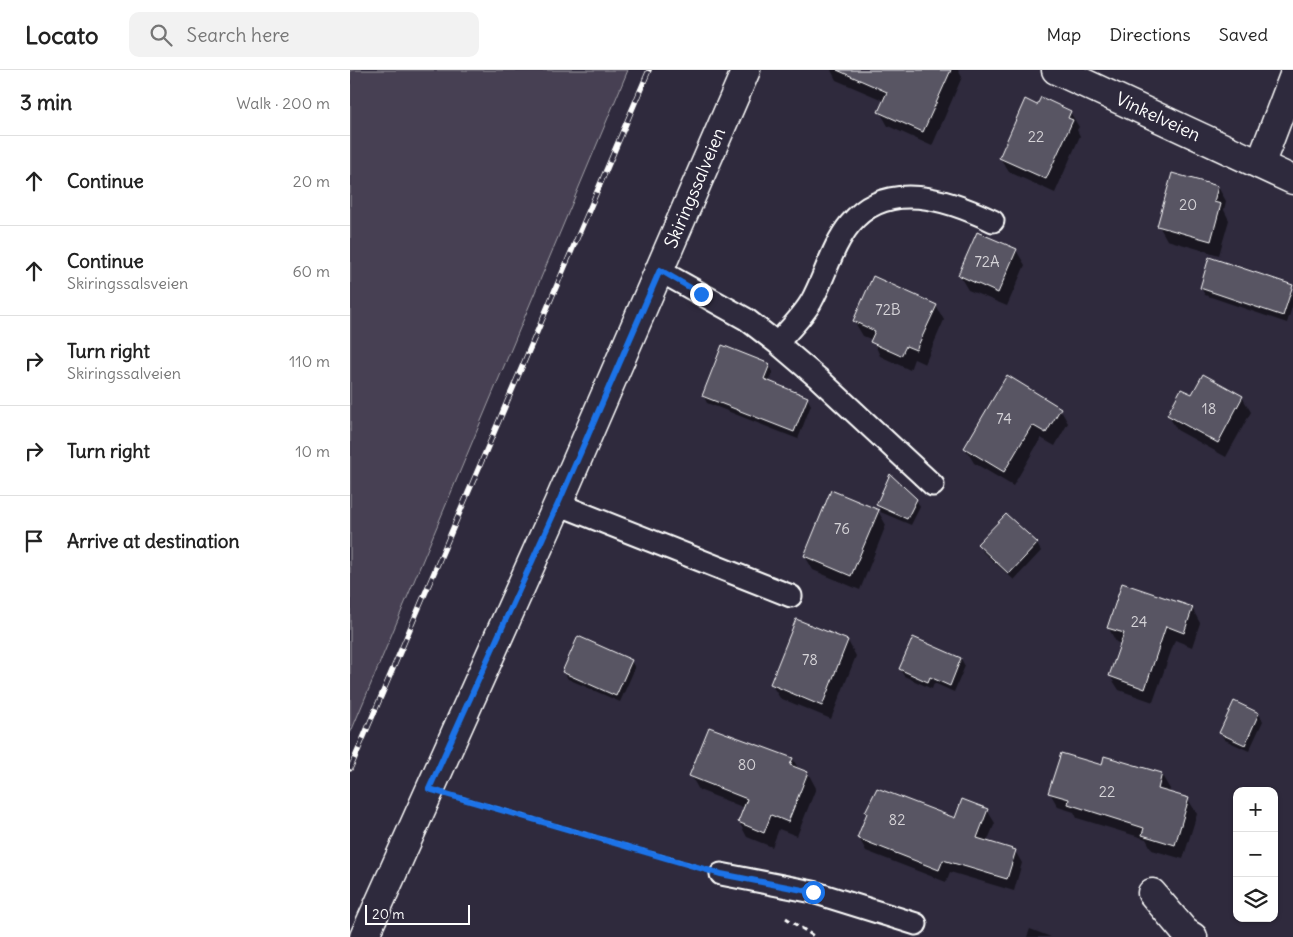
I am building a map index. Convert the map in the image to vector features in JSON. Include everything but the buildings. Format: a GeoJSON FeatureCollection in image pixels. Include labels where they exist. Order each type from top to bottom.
{"type":"FeatureCollection","features":[{"type":"Feature","properties":{"kind":"main road","name":"Skiringssalveien"},"geometry":{"type":"LineString","coordinates":[[364,937],[558,504],[746,70]]}},
{"type":"Feature","properties":{"kind":"main road","name":"Vinkelveien"},"geometry":{"type":"LineString","coordinates":[[1056,70],[1293,180]]}},
{"type":"Feature","properties":{"kind":"main road"},"geometry":{"type":"LineString","coordinates":[[1260,165],[1293,78]]}},
{"type":"Feature","properties":{"kind":"main road"},"geometry":{"type":"LineString","coordinates":[[1152,893],[1185,932],[1194,937]]}},
{"type":"Feature","properties":{"kind":"lane"},"geometry":{"type":"LineString","coordinates":[[777,343],[810,303],[849,224],[863,211],[875,204],[899,197],[922,196],[951,204],[993,220]]}},
{"type":"Feature","properties":{"kind":"lane"},"geometry":{"type":"LineString","coordinates":[[660,270],[746,319],[777,343],[818,378],[933,485]]}},
{"type":"Feature","properties":{"kind":"lane"},"geometry":{"type":"LineString","coordinates":[[558,504],[791,596]]}},
{"type":"Feature","properties":{"kind":"lane"},"geometry":{"type":"LineString","coordinates":[[721,874],[813,892],[916,924]]}},
{"type":"Feature","properties":{"kind":"path"},"geometry":{"type":"LineString","coordinates":[[429,789],[721,874]]}},
{"type":"Feature","properties":{"kind":"shaded area"},"geometry":{"type":"Polygon","coordinates":[[[350,70],[628,70],[350,734],[350,70]]]}},
{"type":"Feature","properties":{"kind":"railway"},"geometry":{"type":"LineString","coordinates":[[350,769],[649,70]]}},
{"type":"Feature","properties":{"kind":"route"},"geometry":{"type":"LineString","coordinates":[[701,294],[660,270],[558,504],[429,789],[721,874],[813,892]]}}]}
